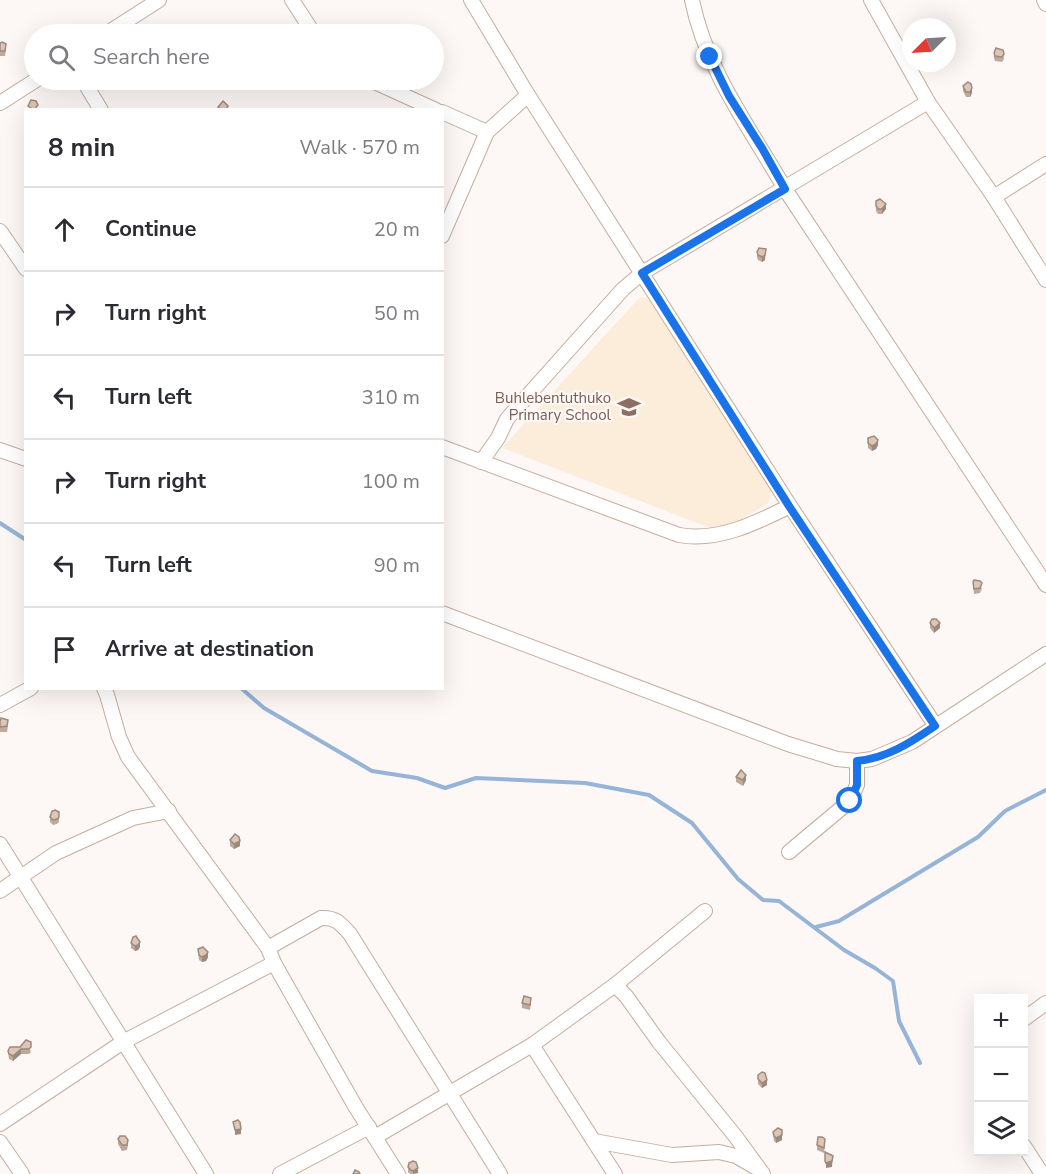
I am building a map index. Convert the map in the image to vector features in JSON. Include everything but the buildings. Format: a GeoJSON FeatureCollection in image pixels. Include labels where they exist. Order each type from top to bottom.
{"type":"FeatureCollection","features":[{"type":"Feature","properties":{"kind":"street"},"geometry":{"type":"LineString","coordinates":[[122,24],[159,0]]}},
{"type":"Feature","properties":{"kind":"street"},"geometry":{"type":"LineString","coordinates":[[292,0],[308,24]]}},
{"type":"Feature","properties":{"kind":"street"},"geometry":{"type":"LineString","coordinates":[[471,0],[528,95],[789,506],[935,726]]}},
{"type":"Feature","properties":{"kind":"street"},"geometry":{"type":"LineString","coordinates":[[692,0],[702,34],[729,96],[785,189],[1046,585]]}},
{"type":"Feature","properties":{"kind":"street"},"geometry":{"type":"LineString","coordinates":[[871,0],[928,102],[994,197],[1046,280]]}},
{"type":"Feature","properties":{"kind":"street"},"geometry":{"type":"LineString","coordinates":[[0,103],[24,88]]}},
{"type":"Feature","properties":{"kind":"street"},"geometry":{"type":"LineString","coordinates":[[89,90],[100,108]]}},
{"type":"Feature","properties":{"kind":"street"},"geometry":{"type":"LineString","coordinates":[[392,90],[432,108]]}},
{"type":"Feature","properties":{"kind":"street"},"geometry":{"type":"LineString","coordinates":[[444,231],[487,132],[528,95]]}},
{"type":"Feature","properties":{"kind":"street"},"geometry":{"type":"LineString","coordinates":[[481,462],[498,438],[507,419],[623,289],[642,273],[928,102]]}},
{"type":"Feature","properties":{"kind":"street"},"geometry":{"type":"LineString","coordinates":[[444,113],[487,132]]}},
{"type":"Feature","properties":{"kind":"street"},"geometry":{"type":"LineString","coordinates":[[994,197],[1046,164]]}},
{"type":"Feature","properties":{"kind":"street"},"geometry":{"type":"LineString","coordinates":[[0,231],[24,266]]}},
{"type":"Feature","properties":{"kind":"street"},"geometry":{"type":"LineString","coordinates":[[444,448],[679,535],[695,538],[728,532],[789,506]]}},
{"type":"Feature","properties":{"kind":"street"},"geometry":{"type":"LineString","coordinates":[[0,450],[24,458]]}},
{"type":"Feature","properties":{"kind":"street"},"geometry":{"type":"LineString","coordinates":[[444,615],[788,744],[829,757],[857,761],[891,753],[912,742],[1046,654]]}},
{"type":"Feature","properties":{"kind":"street"},"geometry":{"type":"LineString","coordinates":[[0,705],[27,690]]}},
{"type":"Feature","properties":{"kind":"street"},"geometry":{"type":"LineString","coordinates":[[105,690],[119,737],[128,757],[268,948],[274,963],[350,1098],[398,1174]]}},
{"type":"Feature","properties":{"kind":"street"},"geometry":{"type":"LineString","coordinates":[[789,852],[850,801],[857,785],[857,761]]}},
{"type":"Feature","properties":{"kind":"street"},"geometry":{"type":"LineString","coordinates":[[0,891],[56,853],[133,818],[169,811]]}},
{"type":"Feature","properties":{"kind":"street"},"geometry":{"type":"LineString","coordinates":[[0,844],[206,1174]]}},
{"type":"Feature","properties":{"kind":"street"},"geometry":{"type":"LineString","coordinates":[[280,1174],[451,1094],[532,1045],[615,985],[705,911]]}},
{"type":"Feature","properties":{"kind":"street"},"geometry":{"type":"LineString","coordinates":[[268,948],[321,918],[339,921],[350,934],[500,1174]]}},
{"type":"Feature","properties":{"kind":"street"},"geometry":{"type":"LineString","coordinates":[[0,1124],[123,1041],[274,963]]}},
{"type":"Feature","properties":{"kind":"street"},"geometry":{"type":"LineString","coordinates":[[615,985],[626,996],[659,1042],[736,1137],[761,1172]]}},
{"type":"Feature","properties":{"kind":"street"},"geometry":{"type":"LineString","coordinates":[[1028,1016],[1046,1003]]}},
{"type":"Feature","properties":{"kind":"street"},"geometry":{"type":"LineString","coordinates":[[532,1045],[615,1174]]}},
{"type":"Feature","properties":{"kind":"street"},"geometry":{"type":"LineString","coordinates":[[594,1141],[672,1155],[719,1152],[736,1156],[761,1172]]}},
{"type":"Feature","properties":{"kind":"street"},"geometry":{"type":"LineString","coordinates":[[0,1142],[22,1174]]}},
{"type":"Feature","properties":{"kind":"street"},"geometry":{"type":"LineString","coordinates":[[1028,1153],[1042,1174]]}},
{"type":"Feature","properties":{"kind":"shaded area","name":"Buhlebentuthuko Primary School"},"geometry":{"type":"Polygon","coordinates":[[[647,297],[772,489],[768,503],[730,527],[713,529],[502,448],[639,298],[647,297]]]}},
{"type":"Feature","properties":{"kind":"waterway"},"geometry":{"type":"LineString","coordinates":[[0,523],[24,539]]}},
{"type":"Feature","properties":{"kind":"waterway"},"geometry":{"type":"LineString","coordinates":[[243,690],[264,708],[372,771],[417,778],[445,788],[476,778],[585,783],[649,795],[692,823],[738,879],[763,900],[779,901],[844,950],[893,981],[899,1021],[920,1063]]}},
{"type":"Feature","properties":{"kind":"waterway"},"geometry":{"type":"LineString","coordinates":[[816,927],[839,921],[978,837],[1005,811],[1046,790]]}},
{"type":"Feature","properties":{"kind":"place","name":"Buhlebentuthuko Primary School"},"geometry":{"type":"Point","coordinates":[629,407]}},
{"type":"Feature","properties":{"kind":"route"},"geometry":{"type":"LineString","coordinates":[[710,57],[729,96],[785,189],[642,273],[789,506],[935,726],[891,753],[857,761],[857,785],[850,801]]}}]}
